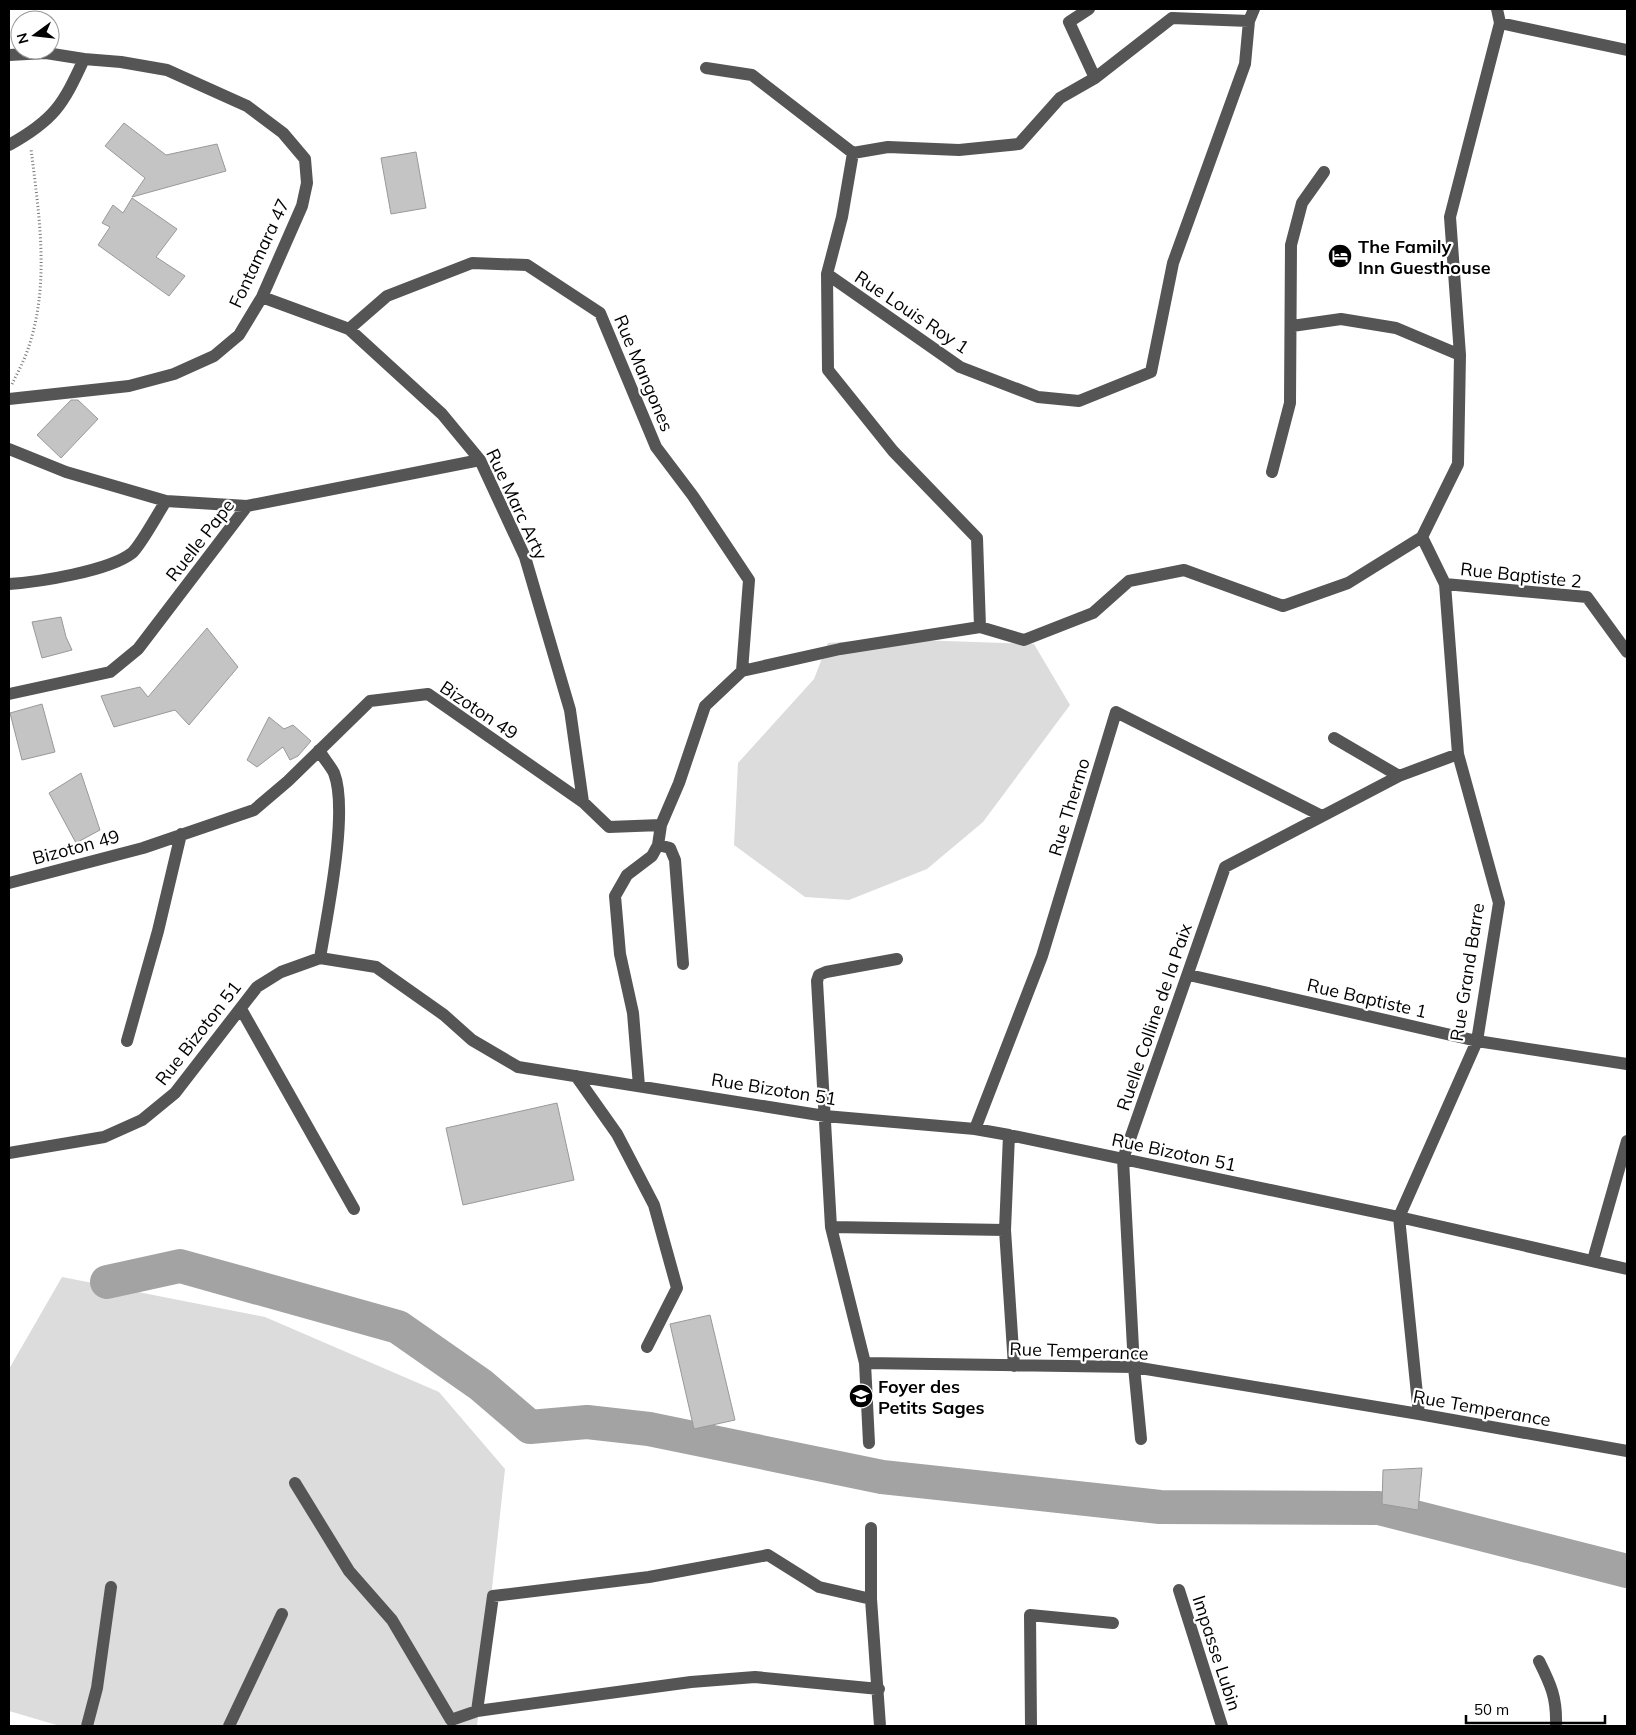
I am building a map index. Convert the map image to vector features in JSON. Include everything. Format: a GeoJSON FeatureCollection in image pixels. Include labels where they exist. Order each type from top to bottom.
{"type":"FeatureCollection","features":[{"type":"Feature","properties":{"kind":"street"},"geometry":{"type":"LineString","coordinates":[[1089,9],[1069,22],[1095,78]]}},
{"type":"Feature","properties":{"kind":"street"},"geometry":{"type":"LineString","coordinates":[[639,1086],[633,1013],[620,954],[615,896],[627,875],[652,856],[658,845],[661,825],[679,783],[705,706],[742,671],[840,649],[980,627],[1024,640],[1093,613],[1129,581],[1184,570],[1283,606],[1348,583],[1422,537],[1458,464],[1460,355],[1450,217],[1500,23],[1498,9]]}},
{"type":"Feature","properties":{"kind":"street"},"geometry":{"type":"LineString","coordinates":[[706,68],[752,75],[853,153],[888,147],[959,150],[1019,144],[1060,98],[1095,78],[1172,18],[1252,15]]}},
{"type":"Feature","properties":{"kind":"street","name":"Rue Louis Roy 1"},"geometry":{"type":"LineString","coordinates":[[827,274],[960,367],[1038,397],[1078,401],[1151,372],[1173,262],[1245,64],[1252,15]]}},
{"type":"Feature","properties":{"kind":"street"},"geometry":{"type":"LineString","coordinates":[[1500,23],[1627,50]]}},
{"type":"Feature","properties":{"kind":"street","name":"Fontamara 47"},"geometry":{"type":"LineString","coordinates":[[9,55],[46,53],[121,62],[167,70],[247,106],[283,132],[305,159],[307,183],[302,206],[262,296],[239,336],[214,356],[174,374],[128,386],[9,399]]}},
{"type":"Feature","properties":{"kind":"street"},"geometry":{"type":"LineString","coordinates":[[9,145],[30,133],[47,120],[66,97],[84,59]]}},
{"type":"Feature","properties":{"kind":"street"},"geometry":{"type":"LineString","coordinates":[[827,274],[842,217],[853,153]]}},
{"type":"Feature","properties":{"kind":"street"},"geometry":{"type":"LineString","coordinates":[[1272,472],[1290,403],[1292,326],[1291,245],[1302,203],[1324,172]]}},
{"type":"Feature","properties":{"kind":"street","name":"Rue Mangones"},"geometry":{"type":"LineString","coordinates":[[349,329],[387,296],[472,263],[527,265],[600,313],[656,447],[693,496],[749,580],[742,671]]}},
{"type":"Feature","properties":{"kind":"street","name":"Rue Louis Roy 1"},"geometry":{"type":"LineString","coordinates":[[827,274],[828,370],[893,451],[977,538],[980,627]]}},
{"type":"Feature","properties":{"kind":"street","name":"Rue Marc Arty"},"geometry":{"type":"LineString","coordinates":[[262,296],[349,329],[442,414],[480,460],[526,557],[570,710],[583,802]]}},
{"type":"Feature","properties":{"kind":"street"},"geometry":{"type":"LineString","coordinates":[[1292,326],[1341,319],[1396,328],[1460,355]]}},
{"type":"Feature","properties":{"kind":"street"},"geometry":{"type":"LineString","coordinates":[[9,449],[66,472],[166,501],[247,506]]}},
{"type":"Feature","properties":{"kind":"street","name":"Ruelle Pape"},"geometry":{"type":"LineString","coordinates":[[9,694],[110,672],[124,663],[138,649],[247,506],[480,460]]}},
{"type":"Feature","properties":{"kind":"street"},"geometry":{"type":"LineString","coordinates":[[9,584],[33,582],[110,564],[133,552],[166,501]]}},
{"type":"Feature","properties":{"kind":"street"},"geometry":{"type":"LineString","coordinates":[[1422,537],[1445,584]]}},
{"type":"Feature","properties":{"kind":"street","name":"Rue Baptiste 2"},"geometry":{"type":"LineString","coordinates":[[1445,584],[1587,597],[1627,652]]}},
{"type":"Feature","properties":{"kind":"street","name":"Rue Grand Barre"},"geometry":{"type":"LineString","coordinates":[[1419,1414],[1399,1217],[1476,1041],[1499,903],[1458,754],[1445,584]]}},
{"type":"Feature","properties":{"kind":"street","name":"Bizoton 49"},"geometry":{"type":"LineString","coordinates":[[9,883],[143,848],[254,810],[288,781],[370,701],[428,694],[583,802],[609,827],[661,825]]}},
{"type":"Feature","properties":{"kind":"street","name":"Rue Thermo"},"geometry":{"type":"LineString","coordinates":[[975,1129],[1042,956],[1116,712],[1322,816]]}},
{"type":"Feature","properties":{"kind":"street"},"geometry":{"type":"LineString","coordinates":[[1334,738],[1399,776]]}},
{"type":"Feature","properties":{"kind":"street"},"geometry":{"type":"LineString","coordinates":[[319,750],[334,773],[340,800],[332,884],[320,958]]}},
{"type":"Feature","properties":{"kind":"street","name":"Ruelle Colline de la Paix"},"geometry":{"type":"LineString","coordinates":[[1141,1439],[1134,1368],[1123,1159],[1189,975],[1225,867],[1399,776],[1458,754]]}},
{"type":"Feature","properties":{"kind":"street"},"geometry":{"type":"LineString","coordinates":[[127,1041],[158,931],[181,834]]}},
{"type":"Feature","properties":{"kind":"street"},"geometry":{"type":"LineString","coordinates":[[658,845],[670,848],[675,860],[683,964]]}},
{"type":"Feature","properties":{"kind":"street","name":"Rue Bizoton 51"},"geometry":{"type":"LineString","coordinates":[[9,1153],[104,1137],[142,1120],[175,1093],[257,986],[281,972],[320,958],[376,967],[444,1015],[472,1040],[518,1067],[825,1116],[975,1129],[1009,1135],[1399,1217],[1627,1269]]}},
{"type":"Feature","properties":{"kind":"street"},"geometry":{"type":"LineString","coordinates":[[869,1443],[865,1363],[831,1227],[818,981],[820,975],[826,972],[897,959]]}},
{"type":"Feature","properties":{"kind":"street","name":"Rue Baptiste 1"},"geometry":{"type":"LineString","coordinates":[[1189,975],[1476,1041],[1627,1064]]}},
{"type":"Feature","properties":{"kind":"street"},"geometry":{"type":"LineString","coordinates":[[241,1009],[354,1210]]}},
{"type":"Feature","properties":{"kind":"street"},"geometry":{"type":"LineString","coordinates":[[576,1076],[618,1134],[654,1205],[677,1288],[647,1347]]}},
{"type":"Feature","properties":{"kind":"street"},"geometry":{"type":"LineString","coordinates":[[1009,1135],[1004,1230],[1014,1366]]}},
{"type":"Feature","properties":{"kind":"street"},"geometry":{"type":"LineString","coordinates":[[1593,1260],[1627,1141]]}},
{"type":"Feature","properties":{"kind":"street"},"geometry":{"type":"LineString","coordinates":[[831,1227],[1004,1230]]}},
{"type":"Feature","properties":{"kind":"street","name":"Rue Temperance"},"geometry":{"type":"LineString","coordinates":[[865,1363],[1134,1368],[1419,1414],[1627,1451]]}},
{"type":"Feature","properties":{"kind":"street"},"geometry":{"type":"LineString","coordinates":[[295,1483],[349,1571],[392,1620],[451,1720],[477,1711],[691,1682],[755,1677],[879,1689]]}},
{"type":"Feature","properties":{"kind":"street"},"geometry":{"type":"LineString","coordinates":[[870,1528],[871,1600],[879,1689],[880,1726]]}},
{"type":"Feature","properties":{"kind":"street"},"geometry":{"type":"LineString","coordinates":[[477,1711],[493,1596],[649,1577],[768,1555],[819,1587],[871,1600]]}},
{"type":"Feature","properties":{"kind":"street"},"geometry":{"type":"LineString","coordinates":[[87,1726],[96,1688],[111,1587]]}},
{"type":"Feature","properties":{"kind":"street","name":"Impasse Lubin"},"geometry":{"type":"LineString","coordinates":[[1179,1590],[1222,1726]]}},
{"type":"Feature","properties":{"kind":"street"},"geometry":{"type":"LineString","coordinates":[[229,1726],[282,1614]]}},
{"type":"Feature","properties":{"kind":"street"},"geometry":{"type":"LineString","coordinates":[[1031,1726],[1030,1615],[1113,1623]]}},
{"type":"Feature","properties":{"kind":"street"},"geometry":{"type":"LineString","coordinates":[[1539,1661],[1552,1686],[1557,1705],[1556,1726]]}},
{"type":"Feature","properties":{"kind":"path"},"geometry":{"type":"LineString","coordinates":[[9,392],[29,346],[42,288],[40,216],[30,133]]}},
{"type":"Feature","properties":{"kind":"shaded area"},"geometry":{"type":"Polygon","coordinates":[[[888,639],[1034,644],[1070,705],[983,822],[927,869],[849,900],[805,897],[734,845],[738,763],[814,679],[828,643],[888,639]]]}},
{"type":"Feature","properties":{"kind":"shaded area"},"geometry":{"type":"Polygon","coordinates":[[[62,1277],[265,1317],[439,1392],[505,1469],[477,1726],[60,1726],[9,1711],[9,1369],[62,1277]]]}},
{"type":"Feature","properties":{"kind":"building"},"geometry":{"type":"Polygon","coordinates":[[[124,123],[166,155],[217,144],[226,171],[132,197],[145,178],[105,146],[124,123]]]}},
{"type":"Feature","properties":{"kind":"building"},"geometry":{"type":"Polygon","coordinates":[[[416,152],[426,208],[391,214],[381,158],[416,152]]]}},
{"type":"Feature","properties":{"kind":"building"},"geometry":{"type":"Polygon","coordinates":[[[132,198],[177,229],[156,257],[185,276],[169,296],[98,245],[110,227],[102,223],[113,205],[123,213],[132,198]]]}},
{"type":"Feature","properties":{"kind":"building"},"geometry":{"type":"Polygon","coordinates":[[[71,400],[78,400],[98,419],[61,458],[37,435],[71,400]]]}},
{"type":"Feature","properties":{"kind":"building"},"geometry":{"type":"Polygon","coordinates":[[[61,617],[66,637],[72,650],[42,658],[32,622],[61,617]]]}},
{"type":"Feature","properties":{"kind":"building"},"geometry":{"type":"Polygon","coordinates":[[[207,628],[238,667],[189,725],[175,710],[114,727],[101,696],[140,687],[148,697],[207,628]]]}},
{"type":"Feature","properties":{"kind":"building"},"geometry":{"type":"Polygon","coordinates":[[[42,704],[55,752],[22,760],[10,713],[42,704]]]}},
{"type":"Feature","properties":{"kind":"building"},"geometry":{"type":"Polygon","coordinates":[[[269,717],[284,729],[293,725],[311,741],[298,756],[290,760],[283,747],[257,767],[247,760],[269,717]]]}},
{"type":"Feature","properties":{"kind":"building"},"geometry":{"type":"Polygon","coordinates":[[[81,773],[100,830],[76,843],[49,793],[81,773]]]}},
{"type":"Feature","properties":{"kind":"building"},"geometry":{"type":"Polygon","coordinates":[[[557,1103],[574,1180],[463,1205],[446,1128],[557,1103]]]}},
{"type":"Feature","properties":{"kind":"building"},"geometry":{"type":"Polygon","coordinates":[[[710,1315],[735,1420],[694,1429],[670,1324],[710,1315]]]}},
{"type":"Feature","properties":{"kind":"building"},"geometry":{"type":"Polygon","coordinates":[[[1422,1468],[1418,1510],[1382,1504],[1383,1470],[1422,1468]]]}},
{"type":"Feature","properties":{"kind":"waterway"},"geometry":{"type":"LineString","coordinates":[[107,1282],[180,1266],[398,1327],[481,1385],[530,1427],[587,1422],[649,1429],[882,1477],[1160,1507],[1379,1508],[1627,1571]]}},
{"type":"Feature","properties":{"kind":"place","name":"The Family Inn Guesthouse"},"geometry":{"type":"Point","coordinates":[1340,256]}},
{"type":"Feature","properties":{"kind":"place","name":"Foyer des Petits Sages"},"geometry":{"type":"Point","coordinates":[861,1396]}}]}
